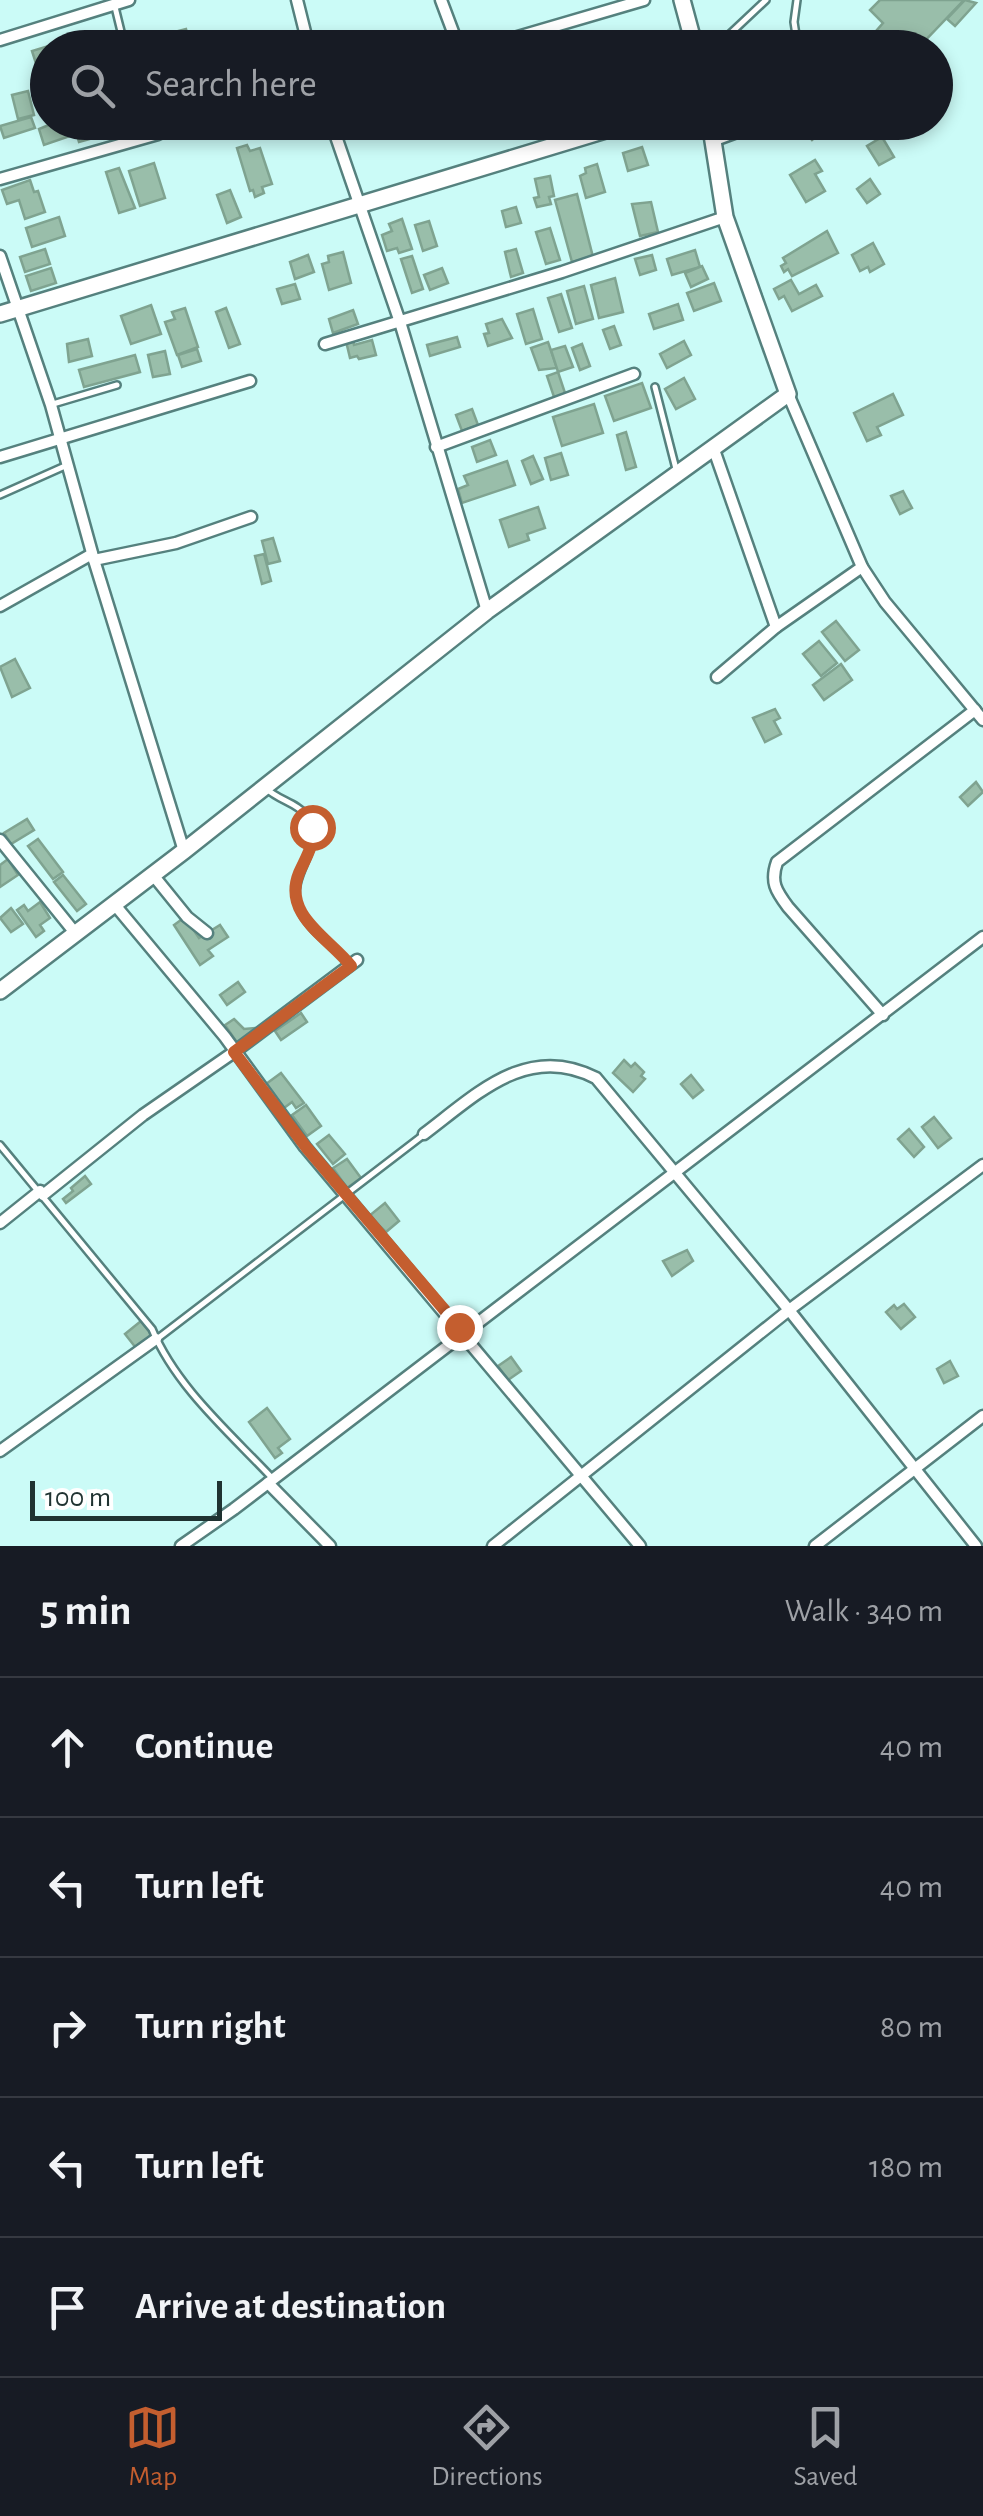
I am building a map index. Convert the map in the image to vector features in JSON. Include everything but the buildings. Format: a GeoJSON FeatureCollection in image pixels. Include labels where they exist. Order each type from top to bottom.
{"type":"FeatureCollection","features":[{"type":"Feature","properties":{"kind":"street"},"geometry":{"type":"LineString","coordinates":[[33,30],[129,0]]}},
{"type":"Feature","properties":{"kind":"street"},"geometry":{"type":"LineString","coordinates":[[297,0],[305,30]]}},
{"type":"Feature","properties":{"kind":"street"},"geometry":{"type":"LineString","coordinates":[[441,0],[452,30]]}},
{"type":"Feature","properties":{"kind":"street"},"geometry":{"type":"LineString","coordinates":[[542,30],[644,0]]}},
{"type":"Feature","properties":{"kind":"street"},"geometry":{"type":"LineString","coordinates":[[682,0],[690,30]]}},
{"type":"Feature","properties":{"kind":"street"},"geometry":{"type":"LineString","coordinates":[[0,40],[30,31]]}},
{"type":"Feature","properties":{"kind":"street"},"geometry":{"type":"LineString","coordinates":[[0,179],[137,140]]}},
{"type":"Feature","properties":{"kind":"street"},"geometry":{"type":"LineString","coordinates":[[337,140],[400,322],[486,611]]}},
{"type":"Feature","properties":{"kind":"street"},"geometry":{"type":"LineString","coordinates":[[0,314],[573,140]]}},
{"type":"Feature","properties":{"kind":"street"},"geometry":{"type":"LineString","coordinates":[[713,140],[725,217],[788,394],[862,567],[885,602],[983,720]]}},
{"type":"Feature","properties":{"kind":"street"},"geometry":{"type":"LineString","coordinates":[[326,344],[725,217]]}},
{"type":"Feature","properties":{"kind":"street"},"geometry":{"type":"LineString","coordinates":[[0,256],[51,404],[93,557],[184,851]]}},
{"type":"Feature","properties":{"kind":"street"},"geometry":{"type":"LineString","coordinates":[[436,446],[634,374]]}},
{"type":"Feature","properties":{"kind":"street"},"geometry":{"type":"LineString","coordinates":[[0,458],[250,382]]}},
{"type":"Feature","properties":{"kind":"street"},"geometry":{"type":"LineString","coordinates":[[0,991],[184,851],[486,611],[788,394]]}},
{"type":"Feature","properties":{"kind":"street"},"geometry":{"type":"LineString","coordinates":[[714,447],[776,626]]}},
{"type":"Feature","properties":{"kind":"street"},"geometry":{"type":"LineString","coordinates":[[0,606],[93,557],[176,542],[251,517]]}},
{"type":"Feature","properties":{"kind":"street"},"geometry":{"type":"LineString","coordinates":[[717,677],[776,626],[862,567]]}},
{"type":"Feature","properties":{"kind":"street"},"geometry":{"type":"LineString","coordinates":[[883,1015],[788,907],[772,877],[777,862],[975,710]]}},
{"type":"Feature","properties":{"kind":"street"},"geometry":{"type":"LineString","coordinates":[[0,840],[76,934]]}},
{"type":"Feature","properties":{"kind":"street"},"geometry":{"type":"LineString","coordinates":[[154,874],[187,917],[207,933]]}},
{"type":"Feature","properties":{"kind":"street"},"geometry":{"type":"LineString","coordinates":[[114,905],[345,1195],[640,1546]]}},
{"type":"Feature","properties":{"kind":"street"},"geometry":{"type":"LineString","coordinates":[[181,1546],[465,1334],[983,936]]}},
{"type":"Feature","properties":{"kind":"street"},"geometry":{"type":"LineString","coordinates":[[0,1223],[354,963]]}},
{"type":"Feature","properties":{"kind":"street"},"geometry":{"type":"LineString","coordinates":[[424,1134],[516,1070],[546,1067],[582,1071],[596,1078],[789,1310],[976,1546]]}},
{"type":"Feature","properties":{"kind":"street"},"geometry":{"type":"LineString","coordinates":[[494,1546],[789,1310],[983,1164]]}},
{"type":"Feature","properties":{"kind":"street"},"geometry":{"type":"LineString","coordinates":[[0,1451],[156,1340]]}},
{"type":"Feature","properties":{"kind":"street"},"geometry":{"type":"LineString","coordinates":[[814,1546],[983,1416]]}},
{"type":"Feature","properties":{"kind":"street"},"geometry":{"type":"LineString","coordinates":[[270,1481],[330,1546]]}},
{"type":"Feature","properties":{"kind":"lane"},"geometry":{"type":"LineString","coordinates":[[734,30],[766,0]]}},
{"type":"Feature","properties":{"kind":"lane"},"geometry":{"type":"LineString","coordinates":[[795,30],[797,0]]}},
{"type":"Feature","properties":{"kind":"lane"},"geometry":{"type":"LineString","coordinates":[[114,5],[120,30]]}},
{"type":"Feature","properties":{"kind":"lane"},"geometry":{"type":"LineString","coordinates":[[714,143],[722,140]]}},
{"type":"Feature","properties":{"kind":"lane"},"geometry":{"type":"LineString","coordinates":[[51,404],[117,385]]}},
{"type":"Feature","properties":{"kind":"lane"},"geometry":{"type":"LineString","coordinates":[[656,388],[677,472]]}},
{"type":"Feature","properties":{"kind":"lane"},"geometry":{"type":"LineString","coordinates":[[0,496],[68,465]]}},
{"type":"Feature","properties":{"kind":"lane"},"geometry":{"type":"LineString","coordinates":[[265,787],[276,798],[304,811],[308,818],[314,837],[296,880],[297,904],[315,930],[354,963]]}},
{"type":"Feature","properties":{"kind":"lane"},"geometry":{"type":"LineString","coordinates":[[156,1340],[424,1134]]}},
{"type":"Feature","properties":{"kind":"lane"},"geometry":{"type":"LineString","coordinates":[[0,1145],[151,1327],[184,1383],[270,1481]]}},
{"type":"Feature","properties":{"kind":"route"},"geometry":{"type":"LineString","coordinates":[[312,827],[311,849],[296,880],[297,904],[303,917],[351,966],[234,1052],[372,1228],[459,1327]]}}]}
